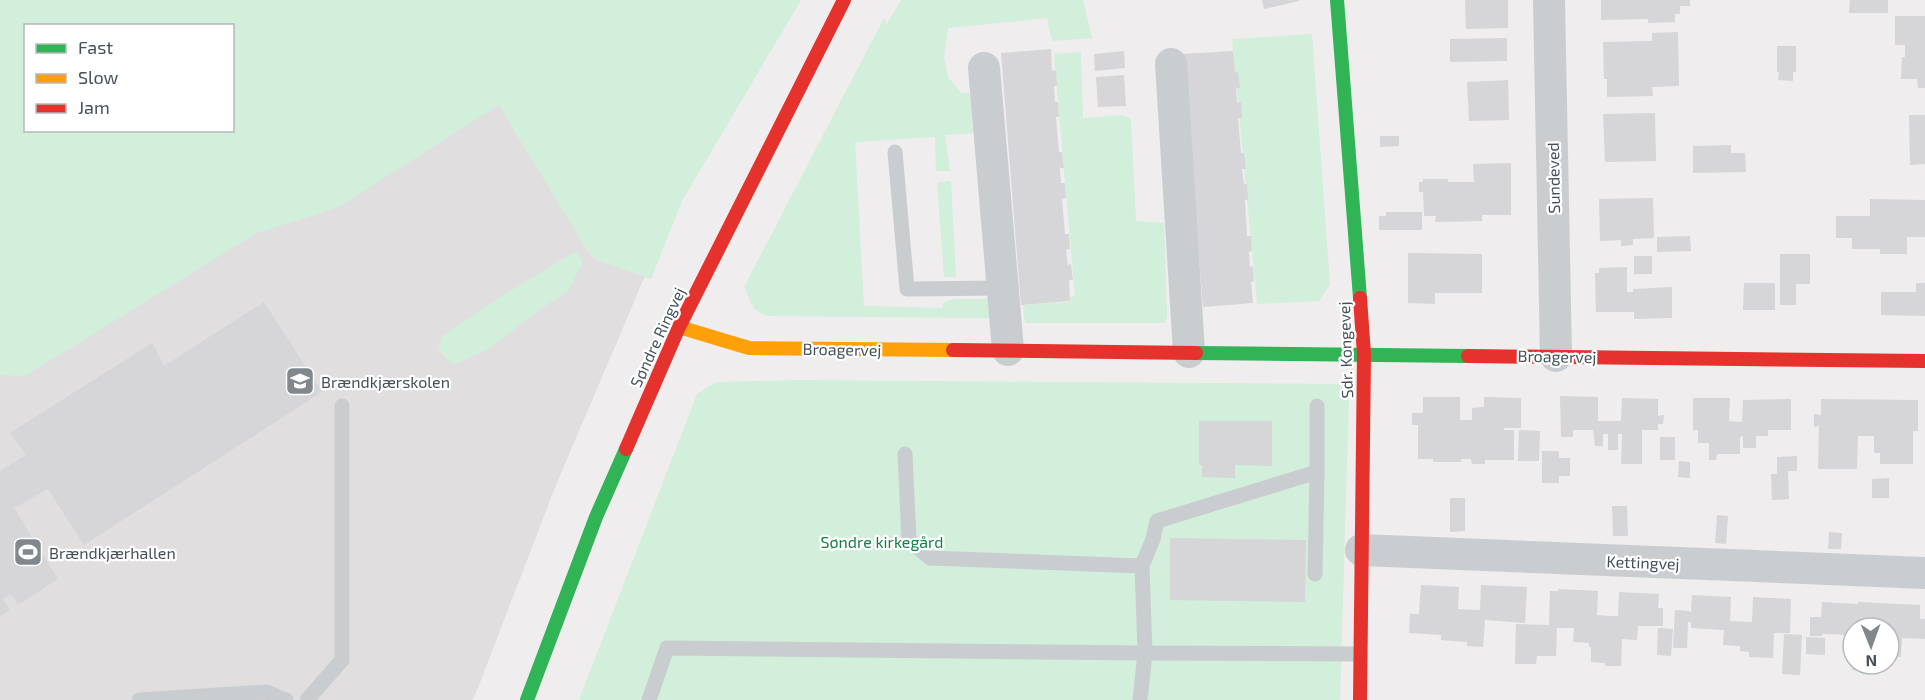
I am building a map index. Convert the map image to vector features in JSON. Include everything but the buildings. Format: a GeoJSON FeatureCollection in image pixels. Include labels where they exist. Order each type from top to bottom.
{"type":"FeatureCollection","features":[{"type":"Feature","properties":{"kind":"street","name":"Søndre Ringvej"},"geometry":{"type":"LineString","coordinates":[[527,700],[596,517],[679,327],[844,0]]}},
{"type":"Feature","properties":{"kind":"street","name":"Sdr. Kongevej"},"geometry":{"type":"LineString","coordinates":[[1336,0],[1339,9],[1364,354],[1360,700]]}},
{"type":"Feature","properties":{"kind":"street","name":"Sundeved"},"geometry":{"type":"LineString","coordinates":[[1549,0],[1556,356]]}},
{"type":"Feature","properties":{"kind":"street"},"geometry":{"type":"LineString","coordinates":[[1171,64],[1190,352]]}},
{"type":"Feature","properties":{"kind":"street"},"geometry":{"type":"LineString","coordinates":[[984,68],[1008,350]]}},
{"type":"Feature","properties":{"kind":"street","name":"Broagervej"},"geometry":{"type":"LineString","coordinates":[[679,327],[749,348],[1925,362]]}},
{"type":"Feature","properties":{"kind":"street","name":"Kettingvej"},"geometry":{"type":"LineString","coordinates":[[1361,550],[1925,573]]}},
{"type":"Feature","properties":{"kind":"lane"},"geometry":{"type":"LineString","coordinates":[[895,152],[907,289],[1003,288]]}},
{"type":"Feature","properties":{"kind":"lane"},"geometry":{"type":"LineString","coordinates":[[307,700],[342,660],[342,406]]}},
{"type":"Feature","properties":{"kind":"lane"},"geometry":{"type":"LineString","coordinates":[[1315,574],[1317,406]]}},
{"type":"Feature","properties":{"kind":"lane"},"geometry":{"type":"LineString","coordinates":[[904,454],[909,540],[930,558],[1142,566]]}},
{"type":"Feature","properties":{"kind":"lane"},"geometry":{"type":"LineString","coordinates":[[1140,700],[1145,653],[1142,566],[1157,520],[1317,472]]}},
{"type":"Feature","properties":{"kind":"lane"},"geometry":{"type":"LineString","coordinates":[[649,700],[667,648],[1360,654]]}},
{"type":"Feature","properties":{"kind":"lane"},"geometry":{"type":"LineString","coordinates":[[139,700],[266,693],[286,700]]}},
{"type":"Feature","properties":{"kind":"shaded area","name":"Brændkjærskolen"},"geometry":{"type":"Polygon","coordinates":[[[0,0],[435,0],[591,256],[602,262],[645,276],[556,485],[472,700],[0,700],[0,0]]]}},
{"type":"Feature","properties":{"kind":"green space"},"geometry":{"type":"Polygon","coordinates":[[[0,0],[801,0],[682,201],[651,279],[591,256],[499,105],[337,208],[257,233],[25,376],[0,375],[0,0]]]}},
{"type":"Feature","properties":{"kind":"green space"},"geometry":{"type":"Polygon","coordinates":[[[901,0],[1083,0],[1092,38],[1052,41],[1047,18],[948,28],[944,57],[948,77],[961,93],[970,93],[973,133],[945,135],[950,171],[936,171],[935,137],[855,142],[864,306],[942,308],[944,302],[956,299],[989,299],[989,318],[767,316],[754,309],[744,287],[884,18],[887,24],[901,0]]]}},
{"type":"Feature","properties":{"kind":"green space"},"geometry":{"type":"Polygon","coordinates":[[[1312,34],[1330,285],[1319,301],[1257,304],[1232,39],[1312,34]]]}},
{"type":"Feature","properties":{"kind":"green space"},"geometry":{"type":"Polygon","coordinates":[[[1081,52],[1083,118],[1123,115],[1131,119],[1136,221],[1164,223],[1167,316],[1165,323],[1025,323],[1023,305],[1070,302],[1070,297],[1075,296],[1054,54],[1081,52]]]}},
{"type":"Feature","properties":{"kind":"green space"},"geometry":{"type":"Polygon","coordinates":[[[951,181],[956,277],[944,277],[937,182],[951,181]]]}},
{"type":"Feature","properties":{"kind":"green space"},"geometry":{"type":"Polygon","coordinates":[[[576,251],[583,263],[567,292],[539,310],[489,349],[454,365],[438,350],[442,336],[489,304],[576,251]]]}},
{"type":"Feature","properties":{"kind":"green space","name":"Søndre kirkegård"},"geometry":{"type":"Polygon","coordinates":[[[797,380],[1338,384],[1349,396],[1340,700],[579,700],[697,394],[717,382],[797,380]]]}},
{"type":"Feature","properties":{"kind":"traffic: fast"},"geometry":{"type":"LineString","coordinates":[[1337,0],[1360,298]]}},
{"type":"Feature","properties":{"kind":"traffic: fast"},"geometry":{"type":"LineString","coordinates":[[1196,353],[1468,356]]}},
{"type":"Feature","properties":{"kind":"traffic: fast"},"geometry":{"type":"LineString","coordinates":[[527,700],[596,517],[626,449]]}},
{"type":"Feature","properties":{"kind":"traffic: slow"},"geometry":{"type":"LineString","coordinates":[[679,327],[749,348],[953,350]]}},
{"type":"Feature","properties":{"kind":"traffic: jam"},"geometry":{"type":"LineString","coordinates":[[626,449],[679,327],[844,0]]}},
{"type":"Feature","properties":{"kind":"traffic: jam"},"geometry":{"type":"LineString","coordinates":[[1360,298],[1364,354],[1360,700]]}},
{"type":"Feature","properties":{"kind":"traffic: jam"},"geometry":{"type":"LineString","coordinates":[[953,350],[1196,353]]}},
{"type":"Feature","properties":{"kind":"traffic: jam"},"geometry":{"type":"LineString","coordinates":[[1468,356],[1925,361]]}},
{"type":"Feature","properties":{"kind":"place","name":"Brændkjærskolen"},"geometry":{"type":"Point","coordinates":[300,381]}},
{"type":"Feature","properties":{"kind":"place","name":"Brændkjærhallen"},"geometry":{"type":"Point","coordinates":[28,552]}}]}
